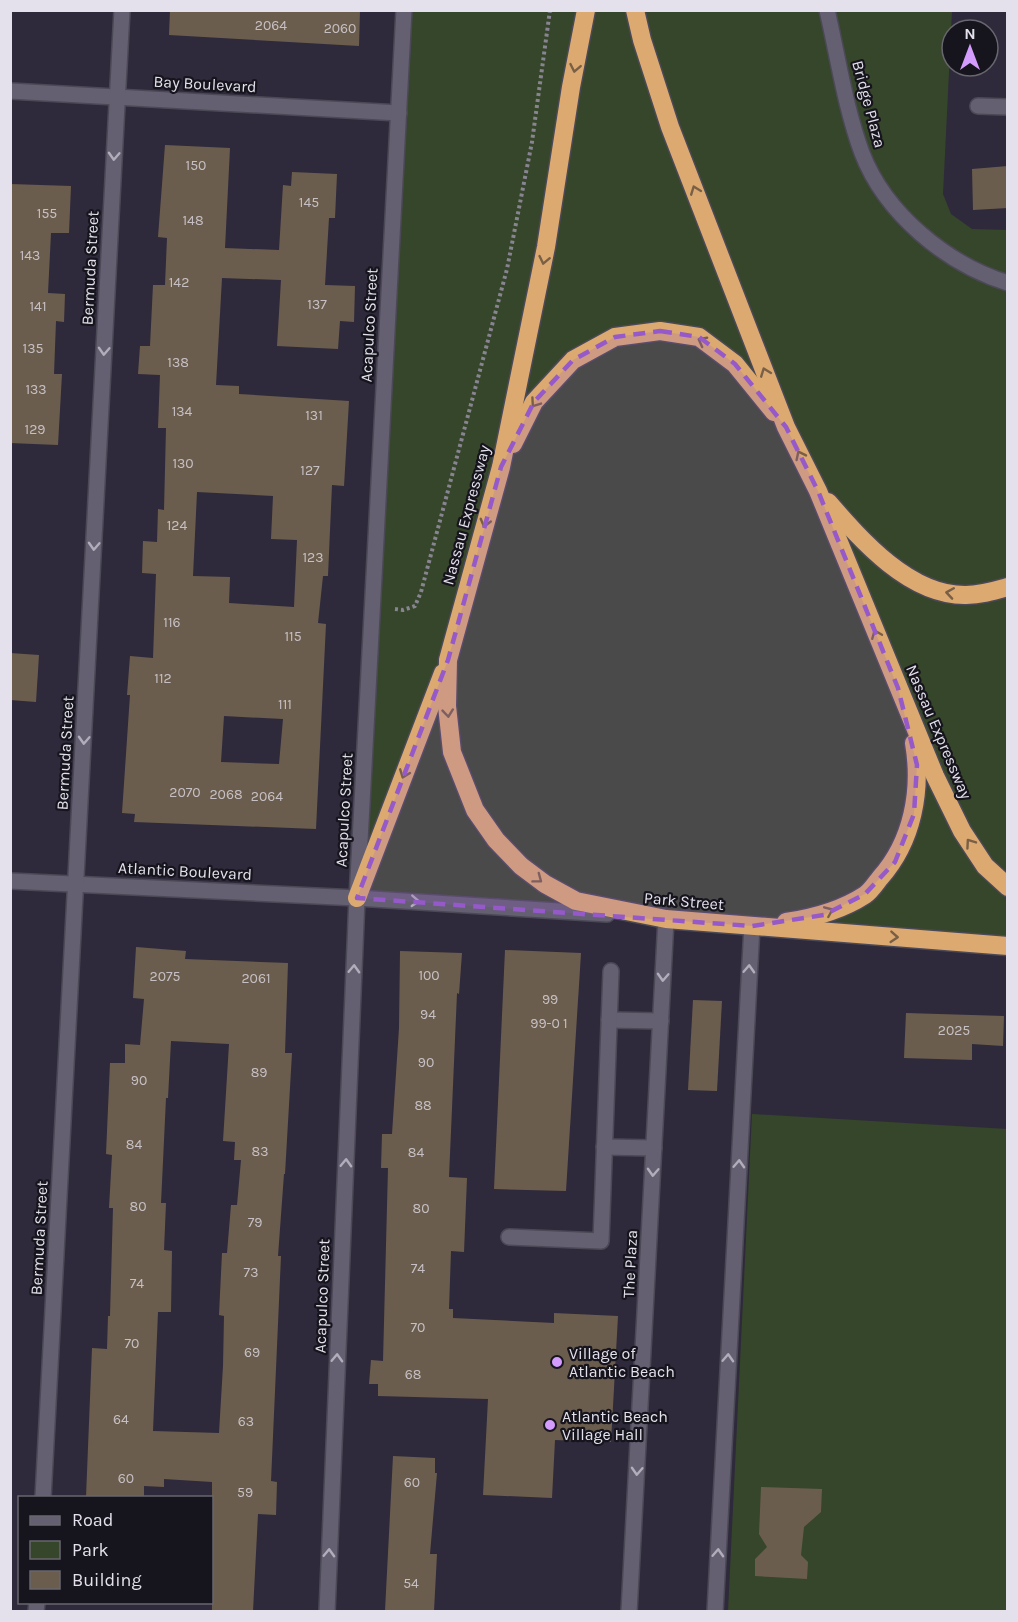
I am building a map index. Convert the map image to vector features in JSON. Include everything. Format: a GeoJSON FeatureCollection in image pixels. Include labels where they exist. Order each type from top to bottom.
{"type":"FeatureCollection","features":[{"type":"Feature","properties":{"kind":"highway","name":"Nassau Expressway"},"geometry":{"type":"LineString","coordinates":[[586,10],[571,87],[546,247],[501,467],[447,660],[447,706],[452,752],[475,810],[496,840],[521,866],[545,884],[576,901],[662,918]]}},
{"type":"Feature","properties":{"kind":"highway","name":"Nassau Expressway"},"geometry":{"type":"LineString","coordinates":[[635,10],[642,40],[670,127],[786,427],[818,491],[935,776],[962,831],[986,866],[1008,887]]}},
{"type":"Feature","properties":{"kind":"highway"},"geometry":{"type":"LineString","coordinates":[[501,467],[534,402],[573,360],[615,337],[660,331],[699,337],[735,364],[786,427]]}},
{"type":"Feature","properties":{"kind":"highway"},"geometry":{"type":"LineString","coordinates":[[818,491],[868,546],[892,566],[916,581],[940,591],[965,595],[1008,587]]}},
{"type":"Feature","properties":{"kind":"highway"},"geometry":{"type":"LineString","coordinates":[[357,898],[447,660]]}},
{"type":"Feature","properties":{"kind":"highway"},"geometry":{"type":"LineString","coordinates":[[752,926],[824,915],[865,894],[895,862],[914,814],[917,765],[913,738],[898,688]]}},
{"type":"Feature","properties":{"kind":"highway","name":"Park Street"},"geometry":{"type":"LineString","coordinates":[[662,918],[1008,945]]}},
{"type":"Feature","properties":{"kind":"street","name":"Bermuda Street"},"geometry":{"type":"LineString","coordinates":[[43,1496],[122,10]]}},
{"type":"Feature","properties":{"kind":"street","name":"Acapulco Street"},"geometry":{"type":"LineString","coordinates":[[327,1611],[357,898],[404,10]]}},
{"type":"Feature","properties":{"kind":"street","name":"Bridge Plaza"},"geometry":{"type":"LineString","coordinates":[[827,10],[846,96],[862,153],[875,179],[890,201],[939,248],[964,264],[1008,283]]}},
{"type":"Feature","properties":{"kind":"street","name":"Bay Boulevard"},"geometry":{"type":"LineString","coordinates":[[10,91],[399,113]]}},
{"type":"Feature","properties":{"kind":"street"},"geometry":{"type":"LineString","coordinates":[[978,106],[1008,107]]}},
{"type":"Feature","properties":{"kind":"street","name":"Atlantic Boulevard"},"geometry":{"type":"LineString","coordinates":[[10,881],[357,898]]}},
{"type":"Feature","properties":{"kind":"street","name":"Park Street"},"geometry":{"type":"LineString","coordinates":[[357,898],[662,918]]}},
{"type":"Feature","properties":{"kind":"street","name":"The Plaza"},"geometry":{"type":"LineString","coordinates":[[629,1611],[661,1021],[662,918]]}},
{"type":"Feature","properties":{"kind":"street"},"geometry":{"type":"LineString","coordinates":[[715,1611],[752,926]]}},
{"type":"Feature","properties":{"kind":"street"},"geometry":{"type":"LineString","coordinates":[[508,1237],[601,1241],[611,971]]}},
{"type":"Feature","properties":{"kind":"street"},"geometry":{"type":"LineString","coordinates":[[609,1020],[661,1021]]}},
{"type":"Feature","properties":{"kind":"street"},"geometry":{"type":"LineString","coordinates":[[604,1147],[654,1148]]}},
{"type":"Feature","properties":{"kind":"path"},"geometry":{"type":"LineString","coordinates":[[372,609],[403,610],[415,606],[421,592],[507,269],[532,142],[550,10]]}},
{"type":"Feature","properties":{"kind":"highlighted area"},"geometry":{"type":"Polygon","coordinates":[[[660,331],[699,337],[735,364],[786,427],[818,491],[898,688],[917,765],[914,814],[895,862],[865,894],[824,915],[752,926],[357,898],[448,660],[501,467],[534,402],[573,360],[615,337],[660,331]]]}},
{"type":"Feature","properties":{"kind":"green space"},"geometry":{"type":"Polygon","coordinates":[[[404,11],[952,11],[952,18],[940,18],[940,78],[949,78],[943,194],[951,214],[972,229],[1007,230],[1007,940],[357,898],[404,11]]]}},
{"type":"Feature","properties":{"kind":"green space"},"geometry":{"type":"Polygon","coordinates":[[[752,1114],[1007,1129],[1007,1611],[728,1612],[752,1114]]]}},
{"type":"Feature","properties":{"kind":"building"},"geometry":{"type":"Polygon","coordinates":[[[170,10],[360,10],[359,46],[169,35],[170,10]]]}},
{"type":"Feature","properties":{"kind":"building"},"geometry":{"type":"Polygon","coordinates":[[[165,145],[230,148],[225,248],[279,250],[283,185],[291,186],[292,172],[337,174],[335,218],[329,218],[325,285],[355,286],[354,322],[340,321],[338,349],[277,346],[281,280],[222,278],[216,385],[239,386],[239,394],[349,401],[344,486],[332,485],[328,576],[323,576],[318,623],[326,624],[316,829],[134,822],[135,814],[122,813],[130,695],[127,695],[130,656],[153,658],[156,574],[142,573],[143,541],[157,542],[158,509],[164,510],[166,428],[158,428],[160,375],[138,374],[140,346],[150,346],[153,285],[165,285],[167,238],[158,237],[165,145]],[[197,492],[193,576],[230,577],[229,603],[294,607],[297,540],[271,539],[273,496],[197,492]],[[224,716],[221,762],[279,764],[283,719],[224,716]]]}},
{"type":"Feature","properties":{"kind":"building"},"geometry":{"type":"Polygon","coordinates":[[[1008,166],[1008,208],[973,210],[972,169],[1008,166]]]}},
{"type":"Feature","properties":{"kind":"building"},"geometry":{"type":"Polygon","coordinates":[[[10,184],[71,186],[69,233],[51,233],[48,293],[65,294],[64,322],[56,321],[54,374],[62,374],[58,445],[10,443],[10,184]]]}},
{"type":"Feature","properties":{"kind":"building"},"geometry":{"type":"Polygon","coordinates":[[[10,653],[39,655],[36,702],[10,700],[10,653]]]}},
{"type":"Feature","properties":{"kind":"building"},"geometry":{"type":"Polygon","coordinates":[[[136,947],[186,951],[185,959],[288,963],[285,1053],[292,1053],[278,1256],[281,1256],[271,1481],[277,1482],[276,1515],[258,1514],[253,1611],[212,1611],[212,1482],[164,1479],[164,1487],[144,1486],[144,1496],[86,1496],[92,1348],[107,1349],[108,1316],[110,1316],[113,1208],[109,1208],[112,1155],[106,1154],[110,1063],[125,1063],[125,1044],[140,1045],[144,999],[133,998],[136,947]],[[171,1041],[161,1203],[166,1203],[164,1250],[172,1251],[171,1312],[158,1312],[153,1431],[219,1433],[224,1316],[219,1315],[222,1253],[227,1253],[231,1205],[237,1205],[241,1160],[234,1160],[235,1142],[223,1141],[229,1044],[171,1041]]]}},
{"type":"Feature","properties":{"kind":"building"},"geometry":{"type":"Polygon","coordinates":[[[505,950],[581,953],[566,1191],[494,1189],[505,950]]]}},
{"type":"Feature","properties":{"kind":"building"},"geometry":{"type":"Polygon","coordinates":[[[400,951],[462,953],[459,994],[457,993],[449,1177],[467,1178],[464,1252],[451,1251],[449,1309],[453,1309],[453,1318],[554,1323],[554,1313],[618,1316],[611,1442],[555,1440],[552,1498],[483,1495],[488,1399],[378,1396],[378,1384],[369,1384],[371,1360],[383,1361],[388,1168],[381,1168],[382,1134],[392,1134],[399,1028],[400,951]]]}},
{"type":"Feature","properties":{"kind":"building"},"geometry":{"type":"Polygon","coordinates":[[[693,1000],[722,1001],[717,1091],[688,1090],[693,1000]]]}},
{"type":"Feature","properties":{"kind":"building"},"geometry":{"type":"Polygon","coordinates":[[[906,1013],[1004,1016],[1003,1046],[972,1044],[972,1060],[904,1058],[906,1013]]]}},
{"type":"Feature","properties":{"kind":"building"},"geometry":{"type":"Polygon","coordinates":[[[393,1456],[435,1458],[435,1473],[437,1473],[430,1554],[437,1554],[434,1611],[385,1611],[393,1456]]]}},
{"type":"Feature","properties":{"kind":"building"},"geometry":{"type":"Polygon","coordinates":[[[761,1487],[822,1489],[821,1512],[804,1527],[801,1555],[808,1562],[807,1579],[755,1576],[755,1559],[767,1547],[759,1534],[761,1487]]]}},
{"type":"Feature","properties":{"kind":"place","name":"Village of Atlantic Beach"},"geometry":{"type":"Point","coordinates":[557,1362]}},
{"type":"Feature","properties":{"kind":"place","name":"Atlantic Beach Village Hall"},"geometry":{"type":"Point","coordinates":[550,1425]}}]}
